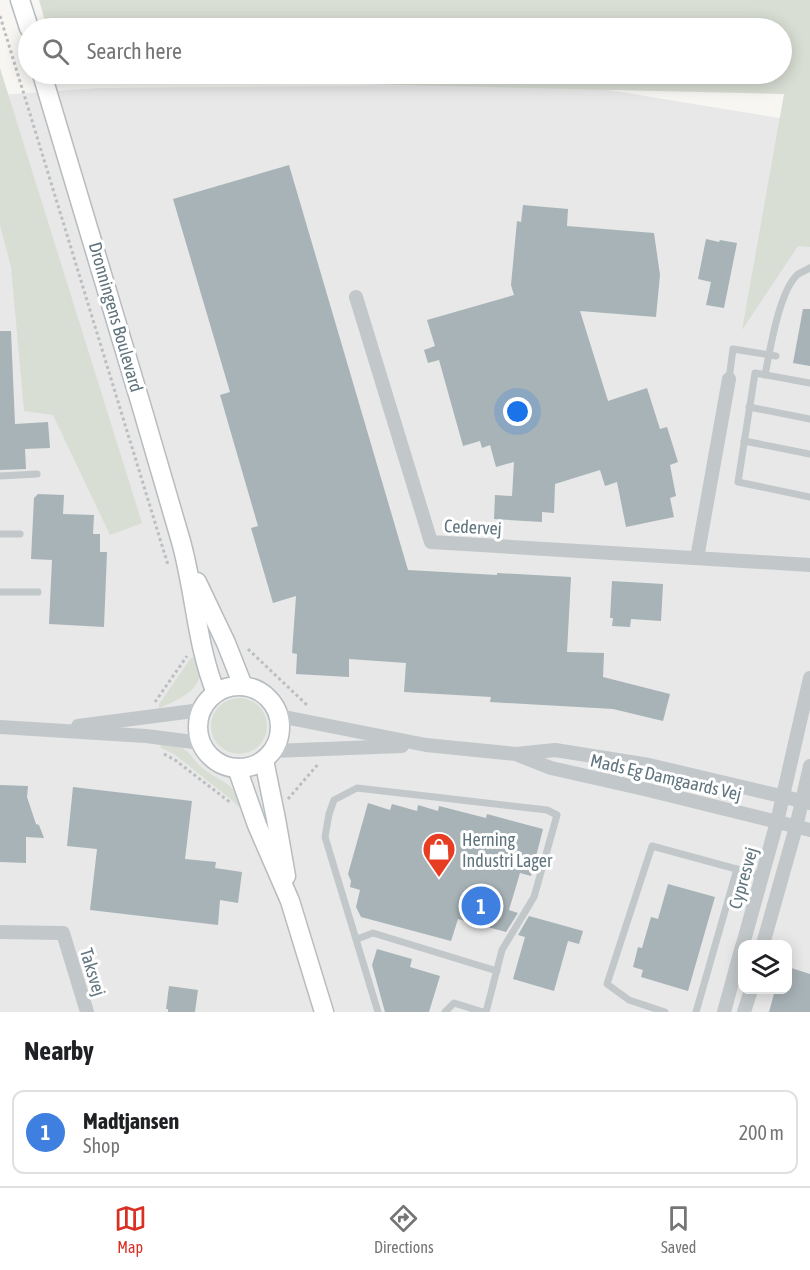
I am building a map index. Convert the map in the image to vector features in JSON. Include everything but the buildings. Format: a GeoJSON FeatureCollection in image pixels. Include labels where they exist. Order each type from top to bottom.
{"type":"FeatureCollection","features":[{"type":"Feature","properties":{"kind":"main road"},"geometry":{"type":"LineString","coordinates":[[20,0],[26,18]]}},
{"type":"Feature","properties":{"kind":"main road","name":"Dronningens Boulevard"},"geometry":{"type":"LineString","coordinates":[[45,84],[187,561],[226,643],[243,686]]}},
{"type":"Feature","properties":{"kind":"main road","name":"Dronningens Boulevard"},"geometry":{"type":"LineString","coordinates":[[187,561],[196,652],[216,693]]}},
{"type":"Feature","properties":{"kind":"main road"},"geometry":{"type":"LineString","coordinates":[[243,686],[259,690],[271,701],[279,716],[280,734],[268,755],[251,766],[237,768],[222,764],[209,755],[201,743],[198,727],[201,710],[207,701],[216,693],[229,687],[243,686]]}},
{"type":"Feature","properties":{"kind":"main road"},"geometry":{"type":"LineString","coordinates":[[268,755],[273,804],[290,901],[324,1012]]}},
{"type":"Feature","properties":{"kind":"main road"},"geometry":{"type":"LineString","coordinates":[[237,768],[244,813],[290,901]]}},
{"type":"Feature","properties":{"kind":"street","name":"Cedervej"},"geometry":{"type":"LineString","coordinates":[[356,297],[431,542],[810,565]]}},
{"type":"Feature","properties":{"kind":"street"},"geometry":{"type":"LineString","coordinates":[[697,558],[729,379]]}},
{"type":"Feature","properties":{"kind":"street"},"geometry":{"type":"LineString","coordinates":[[777,822],[810,678]]}},
{"type":"Feature","properties":{"kind":"street"},"geometry":{"type":"LineString","coordinates":[[51,729],[201,710]]}},
{"type":"Feature","properties":{"kind":"street","name":"Mads Eg Damgaards Vej"},"geometry":{"type":"LineString","coordinates":[[279,716],[426,745],[516,754],[555,750],[649,765],[806,802]]}},
{"type":"Feature","properties":{"kind":"street"},"geometry":{"type":"LineString","coordinates":[[0,727],[51,729],[201,743]]}},
{"type":"Feature","properties":{"kind":"street","name":"Mads Eg Damgaards Vej"},"geometry":{"type":"LineString","coordinates":[[268,755],[426,745]]}},
{"type":"Feature","properties":{"kind":"street","name":"Mads Eg Damgaards Vej"},"geometry":{"type":"LineString","coordinates":[[516,754],[551,768],[803,828]]}},
{"type":"Feature","properties":{"kind":"street"},"geometry":{"type":"LineString","coordinates":[[803,828],[810,766]]}},
{"type":"Feature","properties":{"kind":"street","name":"Cypresvej"},"geometry":{"type":"LineString","coordinates":[[744,940],[777,822]]}},
{"type":"Feature","properties":{"kind":"street","name":"Cypresvej"},"geometry":{"type":"LineString","coordinates":[[765,940],[803,828]]}},
{"type":"Feature","properties":{"kind":"street","name":"Taksvej"},"geometry":{"type":"LineString","coordinates":[[0,932],[63,933],[87,1012]]}},
{"type":"Feature","properties":{"kind":"street","name":"Cypresvej"},"geometry":{"type":"LineString","coordinates":[[724,1012],[738,963]]}},
{"type":"Feature","properties":{"kind":"street"},"geometry":{"type":"LineString","coordinates":[[744,1012],[750,994]]}},
{"type":"Feature","properties":{"kind":"lane"},"geometry":{"type":"LineString","coordinates":[[765,375],[772,356],[779,311],[796,276],[810,268]]}},
{"type":"Feature","properties":{"kind":"lane"},"geometry":{"type":"LineString","coordinates":[[729,379],[734,349],[772,356]]}},
{"type":"Feature","properties":{"kind":"lane"},"geometry":{"type":"LineString","coordinates":[[810,383],[755,373],[738,482],[810,497]]}},
{"type":"Feature","properties":{"kind":"lane"},"geometry":{"type":"LineString","coordinates":[[749,408],[810,418]]}},
{"type":"Feature","properties":{"kind":"lane"},"geometry":{"type":"LineString","coordinates":[[744,441],[810,454]]}},
{"type":"Feature","properties":{"kind":"lane"},"geometry":{"type":"LineString","coordinates":[[0,476],[38,474]]}},
{"type":"Feature","properties":{"kind":"lane"},"geometry":{"type":"LineString","coordinates":[[0,534],[20,534]]}},
{"type":"Feature","properties":{"kind":"lane"},"geometry":{"type":"LineString","coordinates":[[0,592],[38,592]]}},
{"type":"Feature","properties":{"kind":"lane"},"geometry":{"type":"LineString","coordinates":[[378,1012],[325,837],[334,800],[357,788],[547,810],[557,815],[534,897],[502,950],[485,1012],[454,1004],[445,1012]]}},
{"type":"Feature","properties":{"kind":"lane"},"geometry":{"type":"LineString","coordinates":[[665,1012],[629,1000],[607,984],[652,846],[762,876]]}},
{"type":"Feature","properties":{"kind":"lane"},"geometry":{"type":"LineString","coordinates":[[696,1012],[737,869]]}},
{"type":"Feature","properties":{"kind":"lane"},"geometry":{"type":"LineString","coordinates":[[357,939],[373,933],[497,971]]}},
{"type":"Feature","properties":{"kind":"path"},"geometry":{"type":"LineString","coordinates":[[0,16],[18,75]]}},
{"type":"Feature","properties":{"kind":"path"},"geometry":{"type":"LineString","coordinates":[[21,84],[170,573]]}},
{"type":"Feature","properties":{"kind":"path"},"geometry":{"type":"LineString","coordinates":[[226,643],[241,642],[311,708]]}},
{"type":"Feature","properties":{"kind":"path"},"geometry":{"type":"LineString","coordinates":[[154,716],[154,703],[196,652]]}},
{"type":"Feature","properties":{"kind":"path"},"geometry":{"type":"LineString","coordinates":[[155,738],[155,749],[175,760],[244,813]]}},
{"type":"Feature","properties":{"kind":"path"},"geometry":{"type":"LineString","coordinates":[[273,804],[287,800],[318,764],[325,761]]}},
{"type":"Feature","properties":{"kind":"shaded area"},"geometry":{"type":"Polygon","coordinates":[[[39,0],[810,0],[810,247],[798,246],[742,330],[784,94],[359,84],[792,84],[792,18],[44,18],[39,0]]]}},
{"type":"Feature","properties":{"kind":"shaded area"},"geometry":{"type":"Polygon","coordinates":[[[0,68],[142,523],[110,535],[53,415],[24,411],[11,267],[0,225],[0,68]]]}},
{"type":"Feature","properties":{"kind":"shaded area"},"geometry":{"type":"Polygon","coordinates":[[[572,84],[810,123],[810,1012],[0,1012],[0,95],[99,88],[572,84]]]}},
{"type":"Feature","properties":{"kind":"shaded area"},"geometry":{"type":"Polygon","coordinates":[[[200,656],[201,671],[196,685],[186,695],[159,708],[159,704],[191,658],[200,656]]]}},
{"type":"Feature","properties":{"kind":"shaded area"},"geometry":{"type":"Polygon","coordinates":[[[239,698],[250,700],[259,706],[265,715],[267,726],[265,737],[259,746],[250,752],[239,754],[228,752],[219,746],[213,737],[211,726],[213,715],[219,706],[228,700],[239,698]]]}},
{"type":"Feature","properties":{"kind":"shaded area"},"geometry":{"type":"Polygon","coordinates":[[[160,743],[174,744],[185,750],[207,772],[236,792],[243,809],[174,754],[161,748],[160,743]]]}},
{"type":"Feature","properties":{"kind":"place","name":"Herning Industri Lager"},"geometry":{"type":"Point","coordinates":[439,878]}},
{"type":"Feature","properties":{"kind":"place","name":"Madtjansen"},"geometry":{"type":"Point","coordinates":[481,906]}}]}
